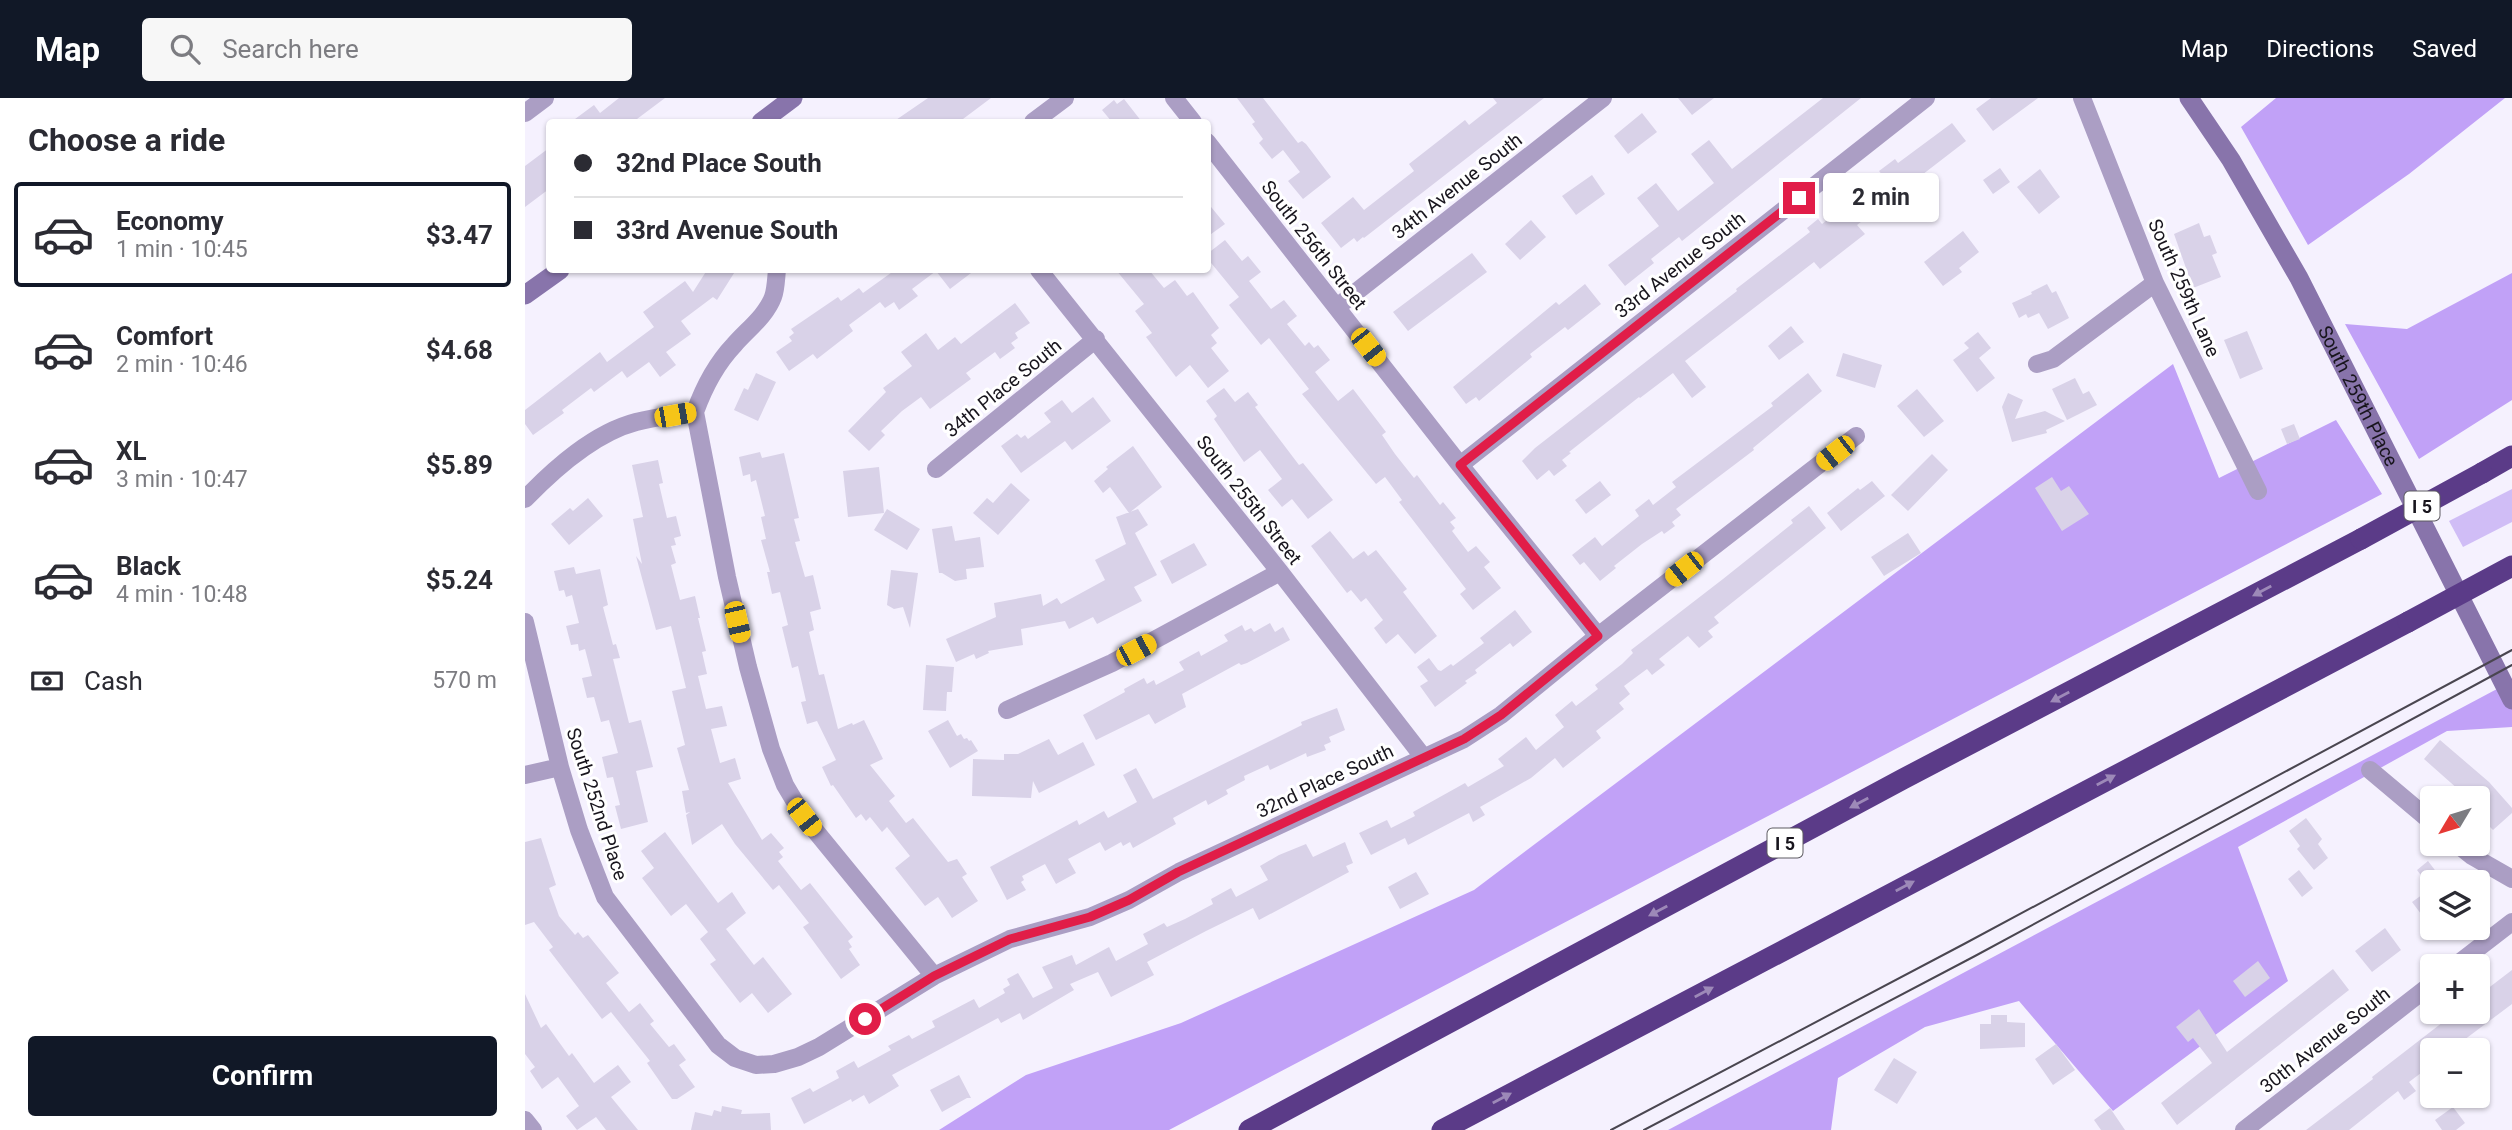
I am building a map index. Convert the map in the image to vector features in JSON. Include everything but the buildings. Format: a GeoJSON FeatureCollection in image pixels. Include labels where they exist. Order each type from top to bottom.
{"type":"FeatureCollection","features":[{"type":"Feature","properties":{"kind":"highway","name":"I 5"},"geometry":{"type":"LineString","coordinates":[[1249,1130],[1903,779],[2361,539],[2512,456]]}},
{"type":"Feature","properties":{"kind":"highway"},"geometry":{"type":"LineString","coordinates":[[1442,1130],[2512,566]]}},
{"type":"Feature","properties":{"kind":"main road"},"geometry":{"type":"LineString","coordinates":[[765,119],[793,98]]}},
{"type":"Feature","properties":{"kind":"main road","name":"South 259th Place"},"geometry":{"type":"LineString","coordinates":[[2189,98],[2231,160],[2299,278],[2512,700]]}},
{"type":"Feature","properties":{"kind":"main road"},"geometry":{"type":"LineString","coordinates":[[525,295],[556,273]]}},
{"type":"Feature","properties":{"kind":"street"},"geometry":{"type":"LineString","coordinates":[[525,113],[545,98]]}},
{"type":"Feature","properties":{"kind":"street"},"geometry":{"type":"LineString","coordinates":[[1037,119],[1066,98]]}},
{"type":"Feature","properties":{"kind":"street"},"geometry":{"type":"LineString","coordinates":[[1174,98],[1191,119]]}},
{"type":"Feature","properties":{"kind":"street","name":"34th Avenue South"},"geometry":{"type":"LineString","coordinates":[[1338,307],[1603,98]]}},
{"type":"Feature","properties":{"kind":"street","name":"33rd Avenue South"},"geometry":{"type":"LineString","coordinates":[[1460,465],[1926,98]]}},
{"type":"Feature","properties":{"kind":"street","name":"South 259th Lane"},"geometry":{"type":"LineString","coordinates":[[2082,98],[2155,283],[2259,491]]}},
{"type":"Feature","properties":{"kind":"street","name":"South 256th Street"},"geometry":{"type":"LineString","coordinates":[[1211,147],[1598,636]]}},
{"type":"Feature","properties":{"kind":"street"},"geometry":{"type":"LineString","coordinates":[[777,273],[773,297],[757,321],[715,370],[703,390],[695,412],[727,578],[748,667],[771,749],[785,785],[813,827],[934,976]]}},
{"type":"Feature","properties":{"kind":"street","name":"South 255th Street"},"geometry":{"type":"LineString","coordinates":[[1041,273],[1280,572],[1424,758]]}},
{"type":"Feature","properties":{"kind":"street"},"geometry":{"type":"LineString","coordinates":[[2037,365],[2053,359],[2155,283]]}},
{"type":"Feature","properties":{"kind":"street","name":"34th Place South"},"geometry":{"type":"LineString","coordinates":[[936,469],[1096,340]]}},
{"type":"Feature","properties":{"kind":"street"},"geometry":{"type":"LineString","coordinates":[[525,499],[583,449],[607,435],[635,422],[695,412]]}},
{"type":"Feature","properties":{"kind":"street","name":"32nd Place South"},"geometry":{"type":"LineString","coordinates":[[756,1065],[774,1064],[798,1057],[819,1047],[934,976],[1010,939],[1090,917],[1129,900],[1178,872],[1464,739],[1501,715],[1598,636],[1856,436]]}},
{"type":"Feature","properties":{"kind":"street"},"geometry":{"type":"LineString","coordinates":[[1007,710],[1112,663],[1280,572]]}},
{"type":"Feature","properties":{"kind":"street","name":"South 252nd Place"},"geometry":{"type":"LineString","coordinates":[[525,622],[560,767],[579,830],[605,897],[718,1045],[735,1058],[756,1065]]}},
{"type":"Feature","properties":{"kind":"street"},"geometry":{"type":"LineString","coordinates":[[525,775],[560,767]]}},
{"type":"Feature","properties":{"kind":"street"},"geometry":{"type":"LineString","coordinates":[[2370,770],[2420,812]]}},
{"type":"Feature","properties":{"kind":"street"},"geometry":{"type":"LineString","coordinates":[[2472,856],[2512,880]]}},
{"type":"Feature","properties":{"kind":"street"},"geometry":{"type":"LineString","coordinates":[[2471,954],[2512,922]]}},
{"type":"Feature","properties":{"kind":"street","name":"30th Avenue South"},"geometry":{"type":"LineString","coordinates":[[2244,1130],[2420,993]]}},
{"type":"Feature","properties":{"kind":"street"},"geometry":{"type":"LineString","coordinates":[[525,1120],[533,1130]]}},
{"type":"Feature","properties":{"kind":"shaded area"},"geometry":{"type":"Polygon","coordinates":[[[2276,98],[2505,98],[2409,174],[2308,245],[2241,127],[2276,98]]]}},
{"type":"Feature","properties":{"kind":"shaded area"},"geometry":{"type":"Polygon","coordinates":[[[2512,273],[2512,400],[2419,459],[2345,324],[2407,329],[2512,273]]]}},
{"type":"Feature","properties":{"kind":"shaded area"},"geometry":{"type":"Polygon","coordinates":[[[2173,364],[2219,478],[2336,420],[2382,494],[1169,1130],[939,1130],[1026,1075],[1181,1023],[1474,890],[2173,364]]]}},
{"type":"Feature","properties":{"kind":"shaded area"},"geometry":{"type":"Polygon","coordinates":[[[2512,489],[2512,522],[2463,547],[2449,521],[2512,489]]]}},
{"type":"Feature","properties":{"kind":"shaded area"},"geometry":{"type":"Polygon","coordinates":[[[2512,681],[2512,727],[2447,731],[2238,847],[2288,981],[2113,1111],[2019,1001],[1925,1027],[1838,1078],[1831,1130],[1668,1130],[2512,681]]]}},
{"type":"Feature","properties":{"kind":"tram line"},"geometry":{"type":"LineString","coordinates":[[1611,1130],[2512,650]]}},
{"type":"Feature","properties":{"kind":"tram line"},"geometry":{"type":"LineString","coordinates":[[1644,1130],[1975,956],[2512,665]]}},
{"type":"Feature","properties":{"kind":"route"},"geometry":{"type":"LineString","coordinates":[[865,1019],[934,976],[1010,939],[1090,917],[1129,900],[1178,872],[1464,739],[1501,715],[1598,636],[1460,465],[1799,198]]}}]}
